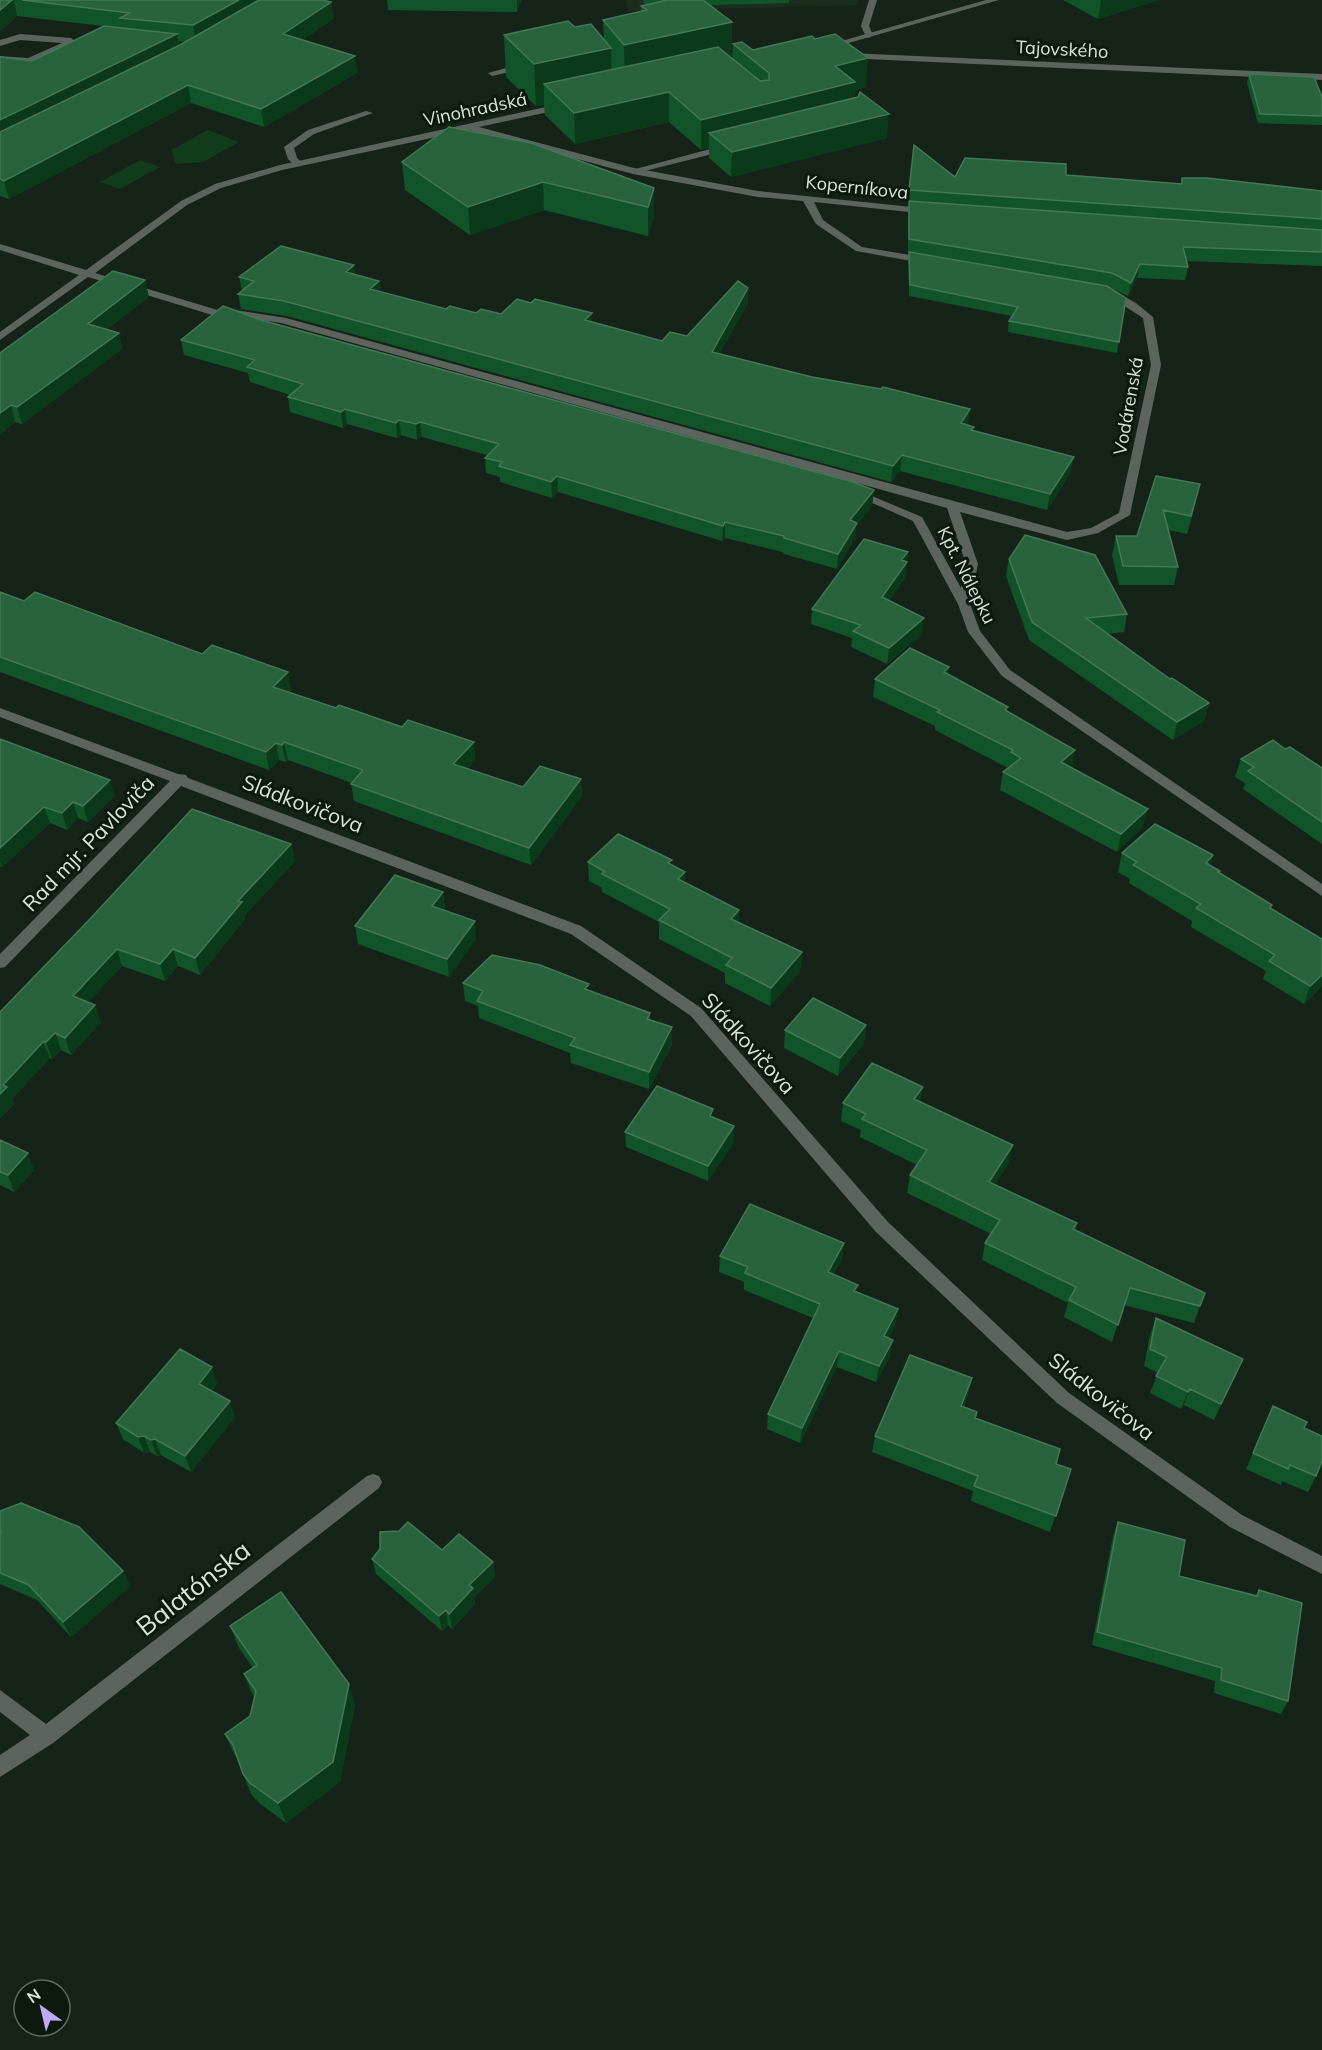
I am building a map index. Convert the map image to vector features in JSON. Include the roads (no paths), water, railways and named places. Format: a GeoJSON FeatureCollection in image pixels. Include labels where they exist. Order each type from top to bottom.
{"type":"FeatureCollection","features":[{"type":"Feature","properties":{"kind":"street"},"geometry":{"type":"LineString","coordinates":[[869,35],[865,26],[873,0]]}},
{"type":"Feature","properties":{"kind":"street"},"geometry":{"type":"LineString","coordinates":[[832,55],[820,51],[995,0]]}},
{"type":"Feature","properties":{"kind":"street"},"geometry":{"type":"LineString","coordinates":[[0,43],[20,37],[75,41],[34,60],[14,62],[0,59]]}},
{"type":"Feature","properties":{"kind":"street","name":"Tajovského"},"geometry":{"type":"LineString","coordinates":[[842,55],[1322,77]]}},
{"type":"Feature","properties":{"kind":"street"},"geometry":{"type":"LineString","coordinates":[[492,73],[535,64]]}},
{"type":"Feature","properties":{"kind":"street","name":"Vinohradská"},"geometry":{"type":"LineString","coordinates":[[0,337],[184,203],[218,186],[298,164],[578,103]]}},
{"type":"Feature","properties":{"kind":"street"},"geometry":{"type":"LineString","coordinates":[[298,164],[293,159],[289,147],[311,132],[369,113]]}},
{"type":"Feature","properties":{"kind":"street","name":"Koperníkova"},"geometry":{"type":"LineString","coordinates":[[469,127],[633,171],[758,194],[942,212]]}},
{"type":"Feature","properties":{"kind":"street"},"geometry":{"type":"LineString","coordinates":[[633,171],[736,146]]}},
{"type":"Feature","properties":{"kind":"street"},"geometry":{"type":"LineString","coordinates":[[807,199],[819,222],[859,249],[939,263]]}},
{"type":"Feature","properties":{"kind":"street"},"geometry":{"type":"LineString","coordinates":[[0,246],[209,309],[268,331]]}},
{"type":"Feature","properties":{"kind":"street","name":"Vodárenská"},"geometry":{"type":"LineString","coordinates":[[209,309],[282,320],[1066,536],[1094,531],[1124,515],[1156,365],[1148,317],[1117,297],[1098,291]]}},
{"type":"Feature","properties":{"kind":"street","name":"Kpt. Nálepku"},"geometry":{"type":"LineString","coordinates":[[844,490],[918,519],[964,604],[974,632],[1006,673],[1322,891]]}},
{"type":"Feature","properties":{"kind":"street"},"geometry":{"type":"LineString","coordinates":[[952,506],[972,564],[964,604]]}},
{"type":"Feature","properties":{"kind":"street","name":"Sládkovičova"},"geometry":{"type":"LineString","coordinates":[[0,712],[181,778],[576,930],[696,1012],[882,1227],[1063,1398],[1236,1521],[1322,1565]]}},
{"type":"Feature","properties":{"kind":"street","name":"Rad mjr. Pavloviča"},"geometry":{"type":"LineString","coordinates":[[0,963],[181,778]]}},
{"type":"Feature","properties":{"kind":"street","name":"Balatónska"},"geometry":{"type":"LineString","coordinates":[[0,1767],[46,1736],[373,1482]]}},
{"type":"Feature","properties":{"kind":"street"},"geometry":{"type":"LineString","coordinates":[[0,1700],[46,1736]]}}]}
